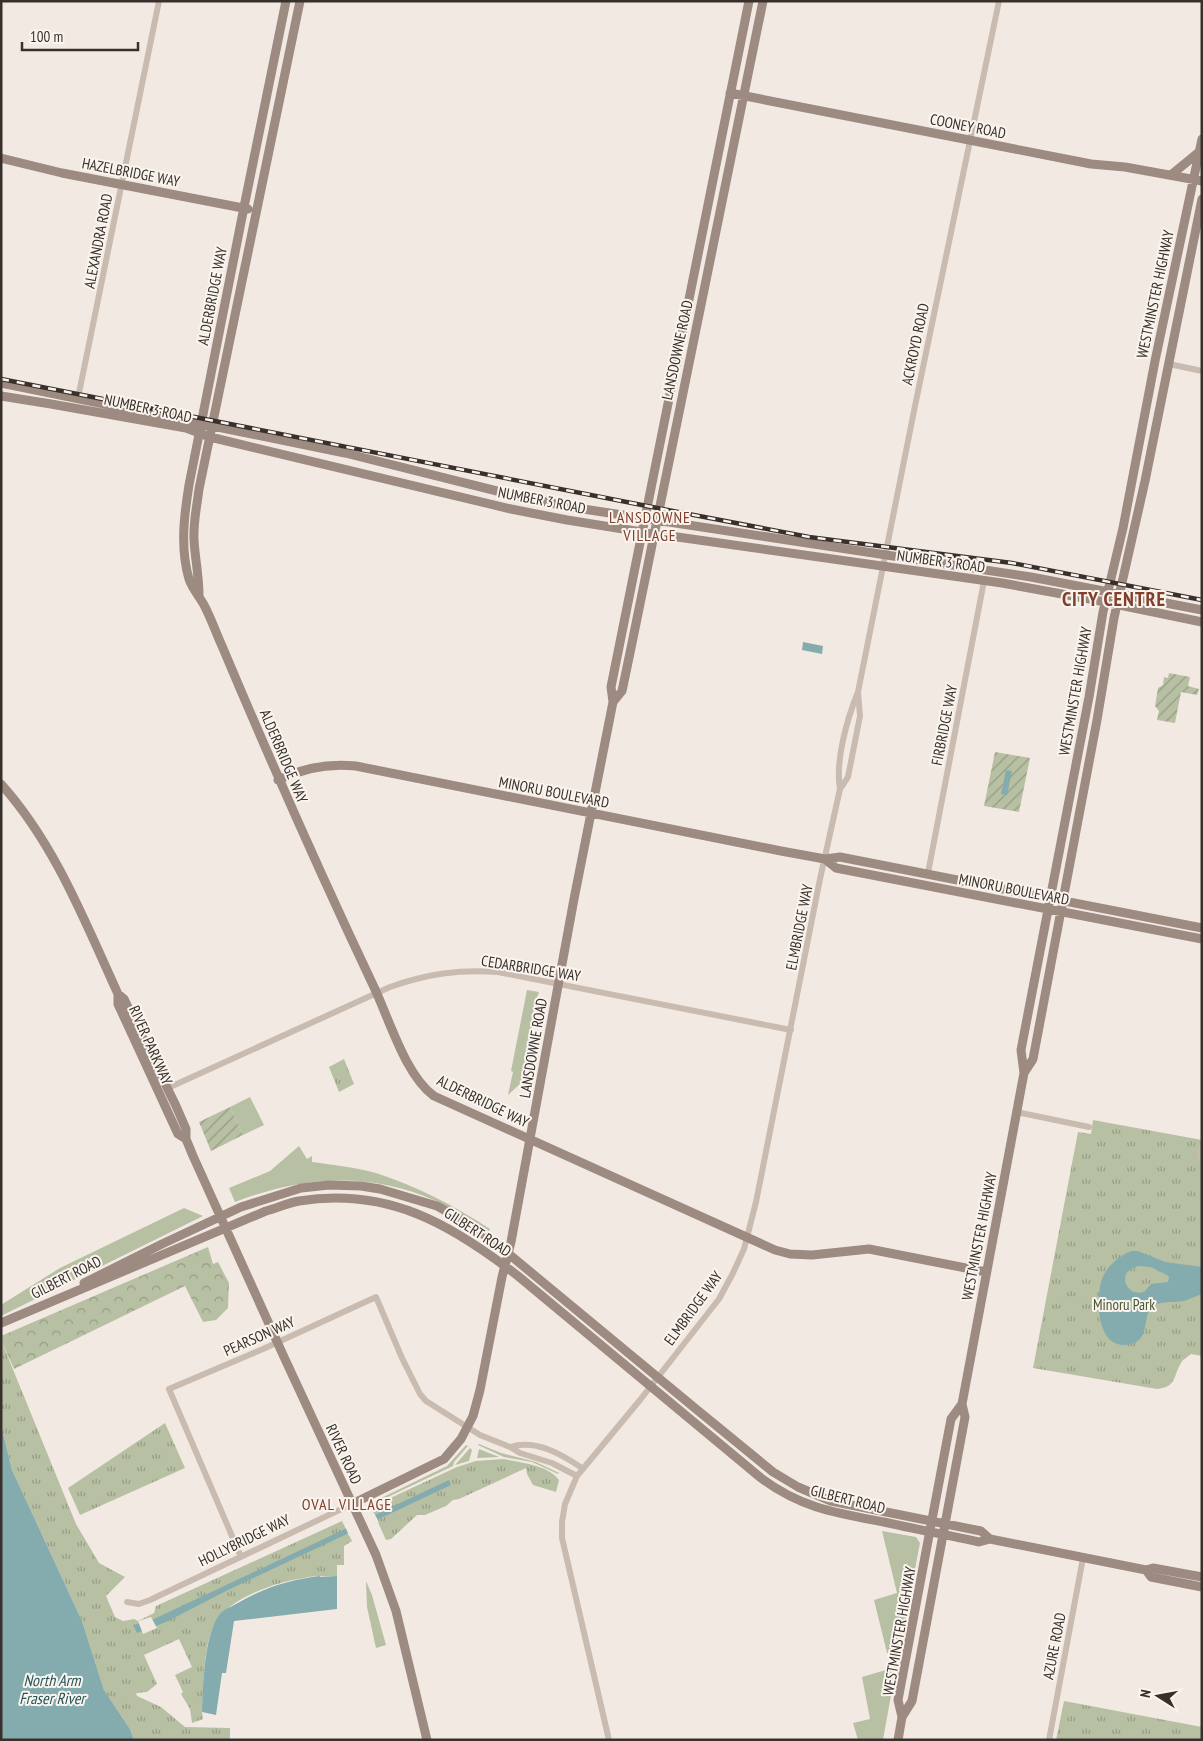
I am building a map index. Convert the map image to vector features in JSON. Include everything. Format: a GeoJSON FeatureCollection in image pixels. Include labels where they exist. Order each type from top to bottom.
{"type":"FeatureCollection","features":[{"type":"Feature","properties":{"kind":"main road","name":"ALDERBRIDGE WAY"},"geometry":{"type":"LineString","coordinates":[[286,1],[184,510],[183,535],[186,563],[189,581],[207,611],[278,780],[377,993],[411,1071],[424,1088],[434,1096],[775,1250],[790,1254],[812,1255],[869,1249],[986,1272]]}},
{"type":"Feature","properties":{"kind":"main road","name":"ALDERBRIDGE WAY"},"geometry":{"type":"LineString","coordinates":[[199,595],[194,539],[195,517],[300,1]]}},
{"type":"Feature","properties":{"kind":"main road","name":"LANSDOWNE ROAD"},"geometry":{"type":"LineString","coordinates":[[467,1427],[480,1390],[531,1140],[613,702],[611,687],[749,1]]}},
{"type":"Feature","properties":{"kind":"main road","name":"LANSDOWNE ROAD"},"geometry":{"type":"LineString","coordinates":[[613,702],[622,692],[763,1]]}},
{"type":"Feature","properties":{"kind":"main road","name":"COONEY ROAD"},"geometry":{"type":"LineString","coordinates":[[730,93],[1091,164],[1125,167],[1197,180]]}},
{"type":"Feature","properties":{"kind":"main road","name":"WESTMINSTER HIGHWAY"},"geometry":{"type":"LineString","coordinates":[[898,1740],[902,1718],[912,1701],[944,1535],[965,1417],[962,1404],[1024,1073],[1021,1050],[1105,602],[1123,528],[1147,400],[1197,180],[1202,139]]}},
{"type":"Feature","properties":{"kind":"main road"},"geometry":{"type":"LineString","coordinates":[[1171,175],[1199,152]]}},
{"type":"Feature","properties":{"kind":"main road","name":"HAZELBRIDGE WAY"},"geometry":{"type":"LineString","coordinates":[[1,158],[62,173],[257,211]]}},
{"type":"Feature","properties":{"kind":"main road","name":"WESTMINSTER HIGHWAY"},"geometry":{"type":"LineString","coordinates":[[1024,1073],[1033,1059],[1117,604],[1169,364],[1202,199]]}},
{"type":"Feature","properties":{"kind":"main road","name":"NUMBER 3 ROAD"},"geometry":{"type":"LineString","coordinates":[[1,382],[345,453],[513,496],[570,507],[1017,575],[1202,610]]}},
{"type":"Feature","properties":{"kind":"main road","name":"NUMBER 3 ROAD"},"geometry":{"type":"LineString","coordinates":[[1,396],[186,428],[210,437],[511,509],[654,534],[984,581],[1117,604],[1202,622]]}},
{"type":"Feature","properties":{"kind":"main road","name":"MINORU BOULEVARD"},"geometry":{"type":"LineString","coordinates":[[278,780],[308,769],[332,765],[347,765],[825,859],[840,857],[928,873],[1202,928]]}},
{"type":"Feature","properties":{"kind":"main road"},"geometry":{"type":"LineString","coordinates":[[1,784],[16,800],[50,851],[118,994]]}},
{"type":"Feature","properties":{"kind":"main road","name":"MINORU BOULEVARD"},"geometry":{"type":"LineString","coordinates":[[825,859],[836,868],[1202,939]]}},
{"type":"Feature","properties":{"kind":"main road","name":"RIVER PARKWAY"},"geometry":{"type":"LineString","coordinates":[[118,994],[124,999],[168,1088],[186,1129],[186,1139],[221,1217]]}},
{"type":"Feature","properties":{"kind":"main road","name":"RIVER PARKWAY"},"geometry":{"type":"LineString","coordinates":[[118,994],[118,1004],[161,1098],[178,1134],[186,1139]]}},
{"type":"Feature","properties":{"kind":"main road","name":"GILBERT ROAD"},"geometry":{"type":"LineString","coordinates":[[28,1312],[162,1244],[248,1204],[301,1188],[329,1185],[361,1186],[380,1190],[437,1206],[464,1220],[508,1253],[773,1472],[798,1487],[831,1501],[981,1531],[990,1539]]}},
{"type":"Feature","properties":{"kind":"main road","name":"GILBERT ROAD"},"geometry":{"type":"LineString","coordinates":[[28,1312],[226,1229],[261,1212],[298,1202],[344,1198],[375,1201],[412,1211],[434,1220],[479,1247],[504,1265],[761,1478],[783,1494],[810,1506],[828,1511],[978,1542],[990,1539],[1146,1570],[1153,1568],[1202,1577]]}},
{"type":"Feature","properties":{"kind":"main road","name":"RIVER ROAD"},"geometry":{"type":"LineString","coordinates":[[221,1217],[277,1343],[367,1534],[387,1583],[396,1611],[427,1740]]}},
{"type":"Feature","properties":{"kind":"main road"},"geometry":{"type":"LineString","coordinates":[[1,1323],[28,1312]]}},
{"type":"Feature","properties":{"kind":"main road","name":"WESTMINSTER HIGHWAY"},"geometry":{"type":"LineString","coordinates":[[902,1718],[898,1700],[951,1420],[962,1404]]}},
{"type":"Feature","properties":{"kind":"main road","name":"HOLLYBRIDGE WAY"},"geometry":{"type":"LineString","coordinates":[[352,1504],[444,1458],[461,1439],[467,1427]]}},
{"type":"Feature","properties":{"kind":"main road","name":"GILBERT ROAD"},"geometry":{"type":"LineString","coordinates":[[1146,1570],[1152,1577],[1202,1587]]}},
{"type":"Feature","properties":{"kind":"street","name":"ALEXANDRA ROAD"},"geometry":{"type":"LineString","coordinates":[[78,398],[159,1]]}},
{"type":"Feature","properties":{"kind":"street","name":"ACKROYD ROAD"},"geometry":{"type":"LineString","coordinates":[[825,859],[840,789],[838,776],[849,714],[858,692],[999,1]]}},
{"type":"Feature","properties":{"kind":"street"},"geometry":{"type":"LineString","coordinates":[[1169,364],[1202,371]]}},
{"type":"Feature","properties":{"kind":"street","name":"FIRBRIDGE WAY"},"geometry":{"type":"LineString","coordinates":[[928,873],[984,581]]}},
{"type":"Feature","properties":{"kind":"street","name":"ACKROYD ROAD"},"geometry":{"type":"LineString","coordinates":[[840,789],[848,777],[860,716],[858,692]]}},
{"type":"Feature","properties":{"kind":"street","name":"ELMBRIDGE WAY"},"geometry":{"type":"LineString","coordinates":[[609,1740],[562,1538],[565,1504],[576,1476],[582,1468],[651,1386],[719,1299],[748,1238],[825,859]]}},
{"type":"Feature","properties":{"kind":"street","name":"CEDARBRIDGE WAY"},"geometry":{"type":"LineString","coordinates":[[168,1088],[377,993],[415,978],[455,971],[498,972],[791,1030]]}},
{"type":"Feature","properties":{"kind":"street"},"geometry":{"type":"LineString","coordinates":[[1016,1112],[1089,1127]]}},
{"type":"Feature","properties":{"kind":"street"},"geometry":{"type":"LineString","coordinates":[[1200,1156],[1202,1147]]}},
{"type":"Feature","properties":{"kind":"street","name":"PEARSON WAY"},"geometry":{"type":"LineString","coordinates":[[240,1557],[169,1389],[277,1343],[376,1297],[402,1358],[423,1398],[429,1404],[467,1427]]}},
{"type":"Feature","properties":{"kind":"street"},"geometry":{"type":"LineString","coordinates":[[467,1427],[488,1439],[520,1453],[552,1462],[576,1476]]}},
{"type":"Feature","properties":{"kind":"street"},"geometry":{"type":"LineString","coordinates":[[510,1447],[521,1443],[532,1444],[550,1450],[582,1468]]}},
{"type":"Feature","properties":{"kind":"street","name":"HOLLYBRIDGE WAY"},"geometry":{"type":"LineString","coordinates":[[127,1602],[139,1604],[150,1600],[352,1504]]}},
{"type":"Feature","properties":{"kind":"street","name":"AZURE ROAD"},"geometry":{"type":"LineString","coordinates":[[1049,1740],[1084,1558]]}},
{"type":"Feature","properties":{"kind":"green space"},"geometry":{"type":"Polygon","coordinates":[[[1169,673],[1190,677],[1188,686],[1199,689],[1197,695],[1181,692],[1175,723],[1157,720],[1159,711],[1155,706],[1158,688],[1163,685],[1164,677],[1168,678],[1169,673]]]}},
{"type":"Feature","properties":{"kind":"green space"},"geometry":{"type":"Polygon","coordinates":[[[995,752],[1030,758],[1019,812],[984,806],[995,752]]]}},
{"type":"Feature","properties":{"kind":"green space"},"geometry":{"type":"Polygon","coordinates":[[[527,990],[539,992],[534,1006],[533,1021],[521,1083],[508,1095],[513,1072],[511,1071],[527,990]]]}},
{"type":"Feature","properties":{"kind":"green space"},"geometry":{"type":"Polygon","coordinates":[[[344,1059],[354,1084],[339,1092],[329,1067],[344,1059]]]}},
{"type":"Feature","properties":{"kind":"green space"},"geometry":{"type":"Polygon","coordinates":[[[250,1097],[264,1125],[243,1135],[230,1107],[250,1097]]]}},
{"type":"Feature","properties":{"kind":"green space"},"geometry":{"type":"Polygon","coordinates":[[[230,1107],[243,1135],[211,1151],[199,1122],[230,1107]]]}},
{"type":"Feature","properties":{"kind":"green space","name":"Minoru Park"},"geometry":{"type":"Polygon","coordinates":[[[1093,1120],[1202,1140],[1202,1356],[1191,1354],[1184,1359],[1178,1368],[1174,1380],[1163,1388],[1157,1389],[1033,1368],[1078,1132],[1091,1134],[1093,1120]]]}},
{"type":"Feature","properties":{"kind":"green space"},"geometry":{"type":"Polygon","coordinates":[[[299,1146],[307,1159],[312,1156],[312,1162],[360,1169],[391,1178],[435,1197],[490,1229],[489,1231],[443,1204],[411,1191],[361,1181],[310,1182],[260,1193],[235,1202],[229,1188],[270,1171],[299,1146]]]}},
{"type":"Feature","properties":{"kind":"green space"},"geometry":{"type":"Polygon","coordinates":[[[184,1208],[203,1216],[1,1316],[1,1306],[4,1303],[60,1268],[184,1208]]]}},
{"type":"Feature","properties":{"kind":"green space"},"geometry":{"type":"Polygon","coordinates":[[[208,1247],[213,1264],[218,1262],[229,1283],[228,1308],[216,1320],[203,1322],[185,1286],[14,1369],[1,1336],[208,1247]]]}},
{"type":"Feature","properties":{"kind":"green space"},"geometry":{"type":"Polygon","coordinates":[[[1,1340],[76,1524],[99,1563],[125,1577],[106,1596],[115,1617],[123,1621],[134,1619],[138,1621],[154,1613],[156,1606],[342,1521],[352,1541],[344,1546],[344,1565],[337,1565],[337,1576],[308,1577],[280,1583],[241,1599],[221,1615],[210,1634],[206,1655],[203,1719],[192,1723],[190,1709],[181,1694],[183,1692],[175,1675],[192,1667],[179,1639],[144,1655],[157,1684],[147,1692],[136,1693],[137,1696],[161,1707],[185,1727],[230,1728],[230,1740],[134,1740],[130,1729],[104,1690],[82,1621],[12,1470],[1,1425],[1,1340]]]}},
{"type":"Feature","properties":{"kind":"green space"},"geometry":{"type":"Polygon","coordinates":[[[165,1423],[185,1468],[80,1515],[68,1488],[165,1423]]]}},
{"type":"Feature","properties":{"kind":"green space"},"geometry":{"type":"Polygon","coordinates":[[[479,1444],[501,1453],[536,1462],[559,1473],[532,1462],[504,1457],[479,1444]]]}},
{"type":"Feature","properties":{"kind":"green space"},"geometry":{"type":"Polygon","coordinates":[[[466,1445],[468,1446],[454,1462],[453,1466],[371,1505],[371,1503],[447,1466],[466,1445]]]}},
{"type":"Feature","properties":{"kind":"green space"},"geometry":{"type":"Polygon","coordinates":[[[470,1448],[472,1450],[469,1461],[455,1465],[470,1448]]]}},
{"type":"Feature","properties":{"kind":"green space"},"geometry":{"type":"Polygon","coordinates":[[[479,1449],[499,1457],[477,1458],[479,1449]]]}},
{"type":"Feature","properties":{"kind":"green space"},"geometry":{"type":"Polygon","coordinates":[[[503,1459],[533,1465],[548,1471],[559,1480],[556,1492],[533,1485],[526,1468],[453,1500],[446,1506],[425,1515],[417,1515],[391,1539],[386,1540],[371,1507],[457,1467],[476,1461],[503,1459]]]}},
{"type":"Feature","properties":{"kind":"green space"},"geometry":{"type":"Polygon","coordinates":[[[882,1531],[916,1537],[920,1543],[900,1648],[897,1651],[887,1653],[874,1600],[897,1593],[882,1531]]]}},
{"type":"Feature","properties":{"kind":"green space"},"geometry":{"type":"Polygon","coordinates":[[[366,1581],[372,1595],[386,1645],[376,1648],[367,1607],[366,1581]]]}},
{"type":"Feature","properties":{"kind":"green space"},"geometry":{"type":"Polygon","coordinates":[[[896,1667],[883,1740],[858,1740],[853,1723],[870,1719],[862,1677],[896,1667]]]}},
{"type":"Feature","properties":{"kind":"green space"},"geometry":{"type":"Polygon","coordinates":[[[1064,1701],[1202,1727],[1202,1740],[1056,1740],[1064,1701]]]}},
{"type":"Feature","properties":{"kind":"water"},"geometry":{"type":"Polygon","coordinates":[[[803,642],[823,646],[822,654],[802,650],[803,642]]]}},
{"type":"Feature","properties":{"kind":"water"},"geometry":{"type":"Polygon","coordinates":[[[1006,770],[1012,771],[1007,795],[1001,794],[1006,770]]]}},
{"type":"Feature","properties":{"kind":"water"},"geometry":{"type":"Polygon","coordinates":[[[1138,1251],[1165,1262],[1202,1267],[1202,1294],[1184,1301],[1154,1305],[1148,1312],[1144,1330],[1139,1340],[1133,1344],[1125,1345],[1116,1343],[1104,1331],[1099,1311],[1099,1290],[1106,1272],[1117,1259],[1127,1253],[1138,1251]],[[1138,1266],[1127,1272],[1125,1281],[1128,1288],[1140,1293],[1144,1292],[1151,1284],[1168,1282],[1169,1277],[1167,1275],[1151,1267],[1138,1266]]]}},
{"type":"Feature","properties":{"kind":"water","name":"North Arm Fraser River"},"geometry":{"type":"Polygon","coordinates":[[[1,1425],[12,1470],[82,1621],[104,1690],[130,1729],[134,1740],[1,1740],[1,1425]]]}},
{"type":"Feature","properties":{"kind":"water"},"geometry":{"type":"Polygon","coordinates":[[[449,1480],[451,1485],[226,1591],[166,1622],[137,1633],[133,1625],[154,1619],[449,1480]]]}},
{"type":"Feature","properties":{"kind":"water"},"geometry":{"type":"Polygon","coordinates":[[[320,1576],[337,1576],[337,1609],[234,1621],[226,1673],[222,1673],[216,1715],[202,1712],[208,1647],[215,1623],[220,1614],[246,1598],[266,1589],[287,1582],[320,1576]]]}},
{"type":"Feature","properties":{"kind":"pier"},"geometry":{"type":"Polygon","coordinates":[[[374,1513],[379,1522],[349,1536],[345,1526],[374,1513]]]}},
{"type":"Feature","properties":{"kind":"pier"},"geometry":{"type":"Polygon","coordinates":[[[151,1617],[157,1628],[143,1634],[138,1621],[151,1617]]]}},
{"type":"Feature","properties":{"kind":"railway"},"geometry":{"type":"LineString","coordinates":[[1,379],[809,537],[1012,563],[1202,600]]}},
{"type":"Feature","properties":{"kind":"district","name":"LANSDOWNE VILLAGE"},"geometry":{"type":"Point","coordinates":[650,526]}},
{"type":"Feature","properties":{"kind":"district","name":"CITY CENTRE"},"geometry":{"type":"Point","coordinates":[1114,599]}},
{"type":"Feature","properties":{"kind":"district","name":"OVAL VILLAGE"},"geometry":{"type":"Point","coordinates":[347,1504]}}]}
